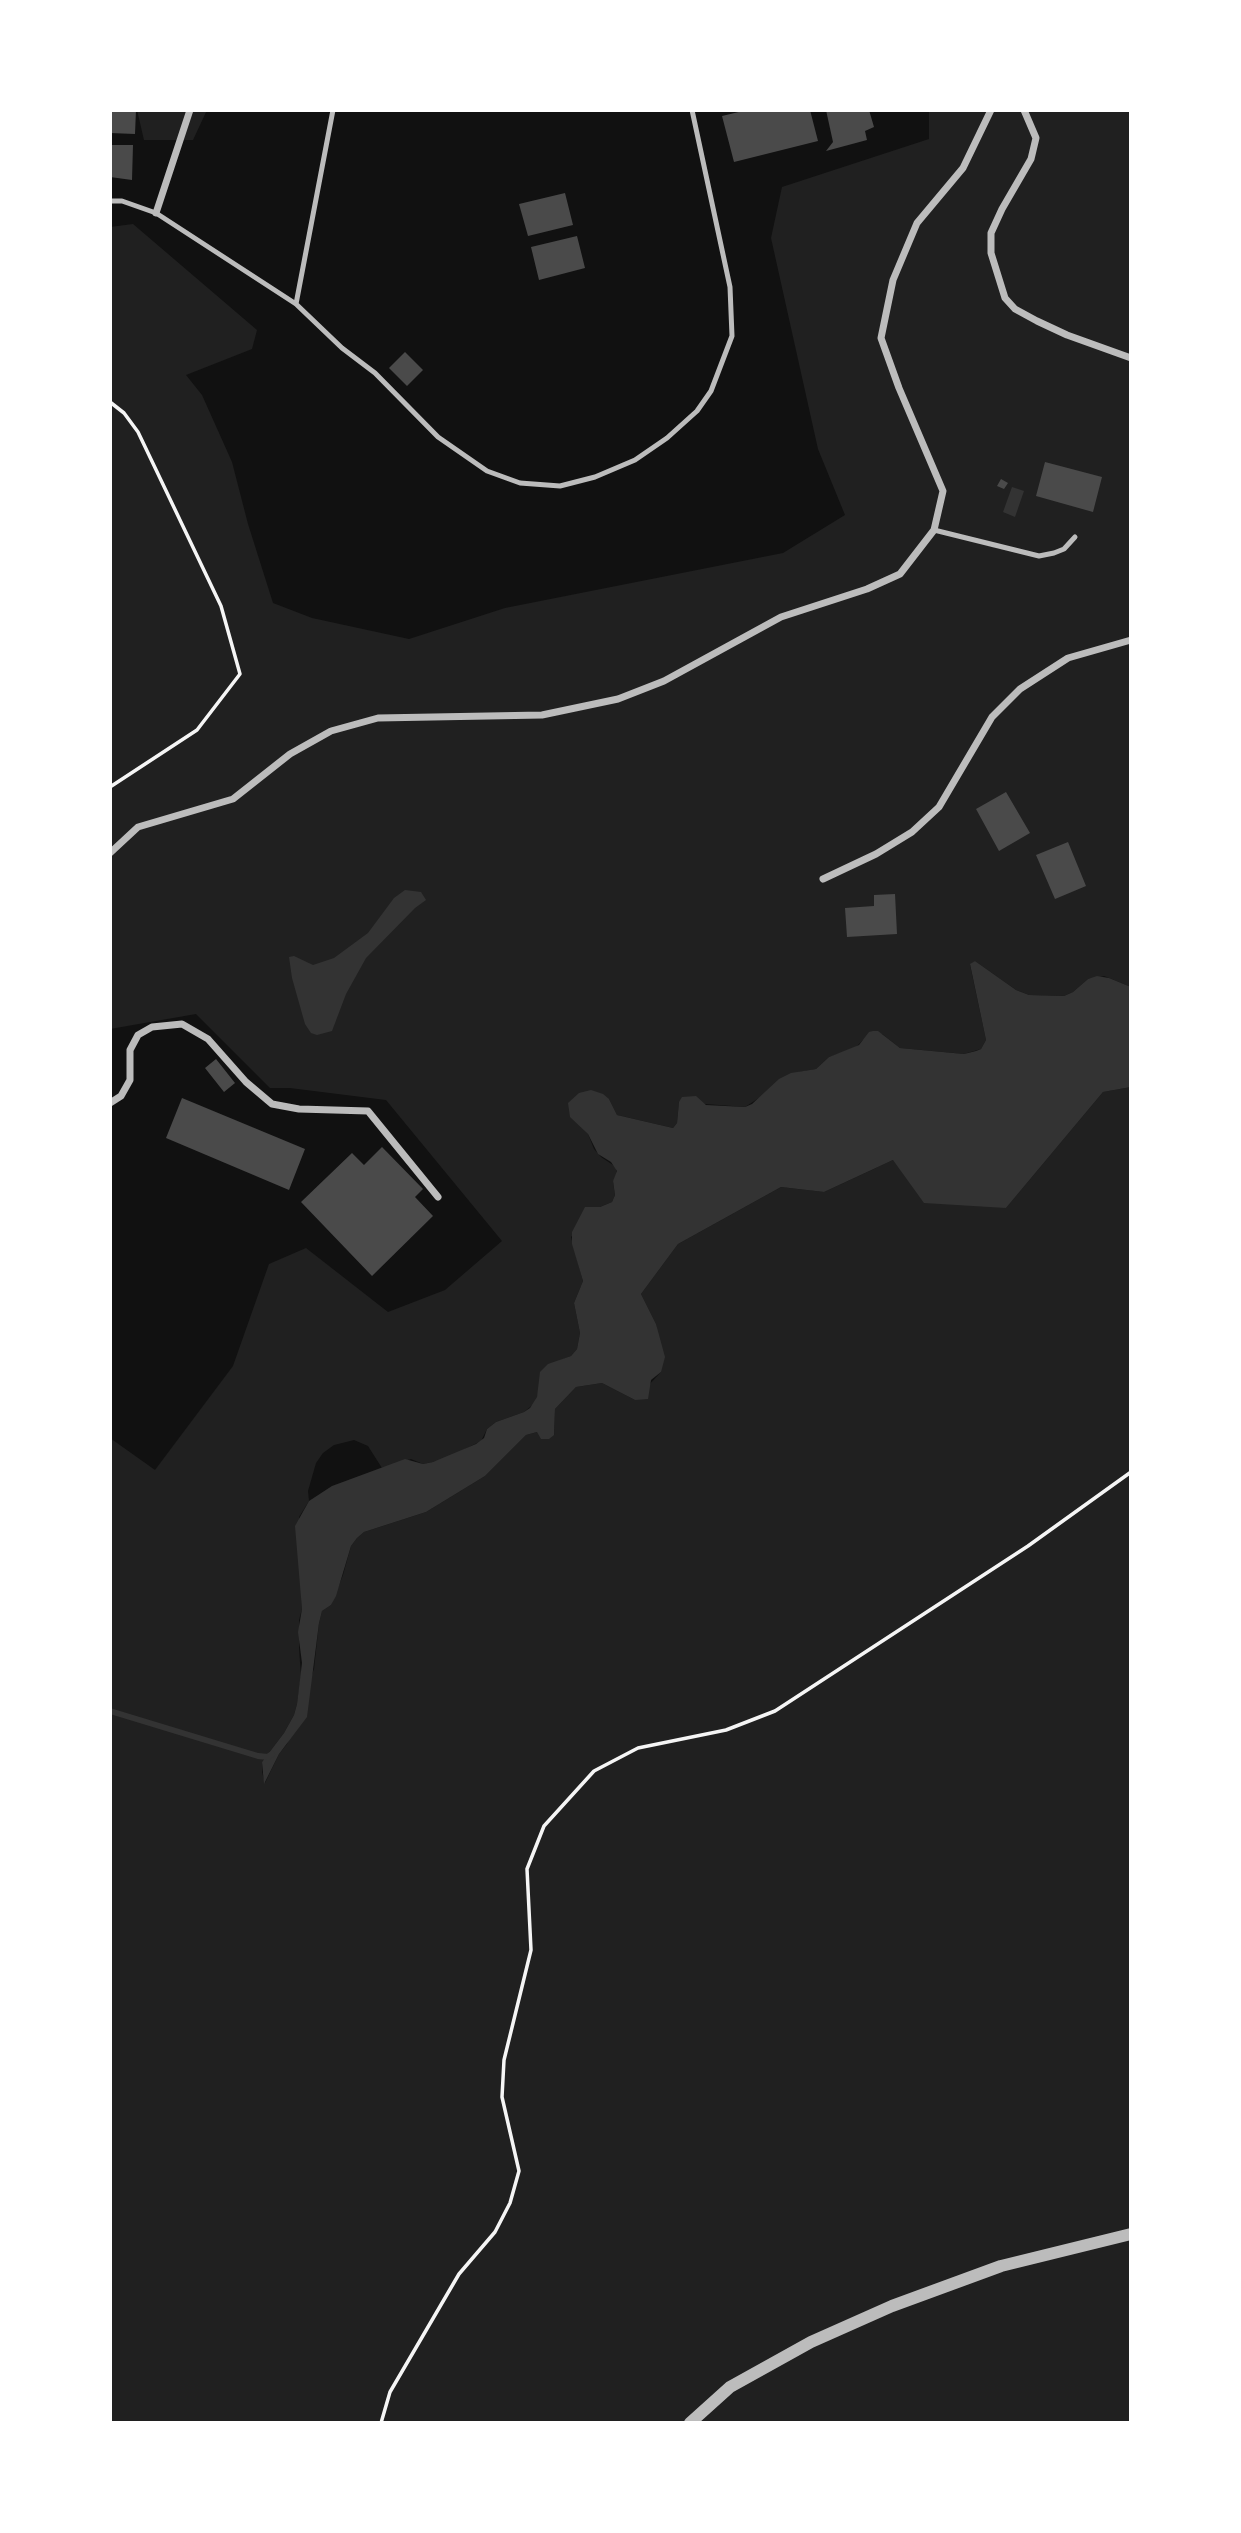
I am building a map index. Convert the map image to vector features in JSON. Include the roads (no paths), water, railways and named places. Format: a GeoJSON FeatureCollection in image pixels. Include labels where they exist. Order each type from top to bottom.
{"type":"FeatureCollection","features":[{"type":"Feature","properties":{"kind":"street"},"geometry":{"type":"LineString","coordinates":[[156,214],[190,110]]}},
{"type":"Feature","properties":{"kind":"street"},"geometry":{"type":"LineString","coordinates":[[110,853],[138,827],[233,799],[290,754],[331,731],[378,718],[542,715],[618,699],[652,686],[781,617],[867,589],[900,575],[934,530],[943,491],[881,338],[893,280],[917,223],[963,168],[991,110]]}},
{"type":"Feature","properties":{"kind":"street"},"geometry":{"type":"LineString","coordinates":[[1024,110],[1036,138],[1031,159],[991,233],[990,253],[1005,298],[1015,309],[1037,321],[1131,358]]}},
{"type":"Feature","properties":{"kind":"street"},"geometry":{"type":"LineString","coordinates":[[823,879],[876,854],[912,832],[939,807],[992,717],[1020,689],[1068,658],[1131,640]]}},
{"type":"Feature","properties":{"kind":"street"},"geometry":{"type":"LineString","coordinates":[[110,1103],[121,1096],[130,1080],[130,1050],[138,1035],[152,1027],[183,1024],[208,1039],[246,1082],[272,1104],[368,1111],[438,1197]]}},
{"type":"Feature","properties":{"kind":"street"},"geometry":{"type":"LineString","coordinates":[[690,2423],[730,2387],[811,2342],[892,2306],[1001,2266],[1131,2234]]}},
{"type":"Feature","properties":{"kind":"lane"},"geometry":{"type":"LineString","coordinates":[[296,304],[333,110]]}},
{"type":"Feature","properties":{"kind":"lane"},"geometry":{"type":"LineString","coordinates":[[110,201],[122,201],[156,214],[296,304],[342,348],[375,373],[438,437],[487,471],[520,483],[560,486],[595,477],[635,460],[667,438],[696,411],[711,391],[732,336],[730,287],[692,110]]}},
{"type":"Feature","properties":{"kind":"lane"},"geometry":{"type":"LineString","coordinates":[[934,530],[1039,556],[1064,549],[1075,537]]}},
{"type":"Feature","properties":{"kind":"waterway"},"geometry":{"type":"LineString","coordinates":[[110,1711],[258,1756],[268,1757],[272,1754]]}}]}
